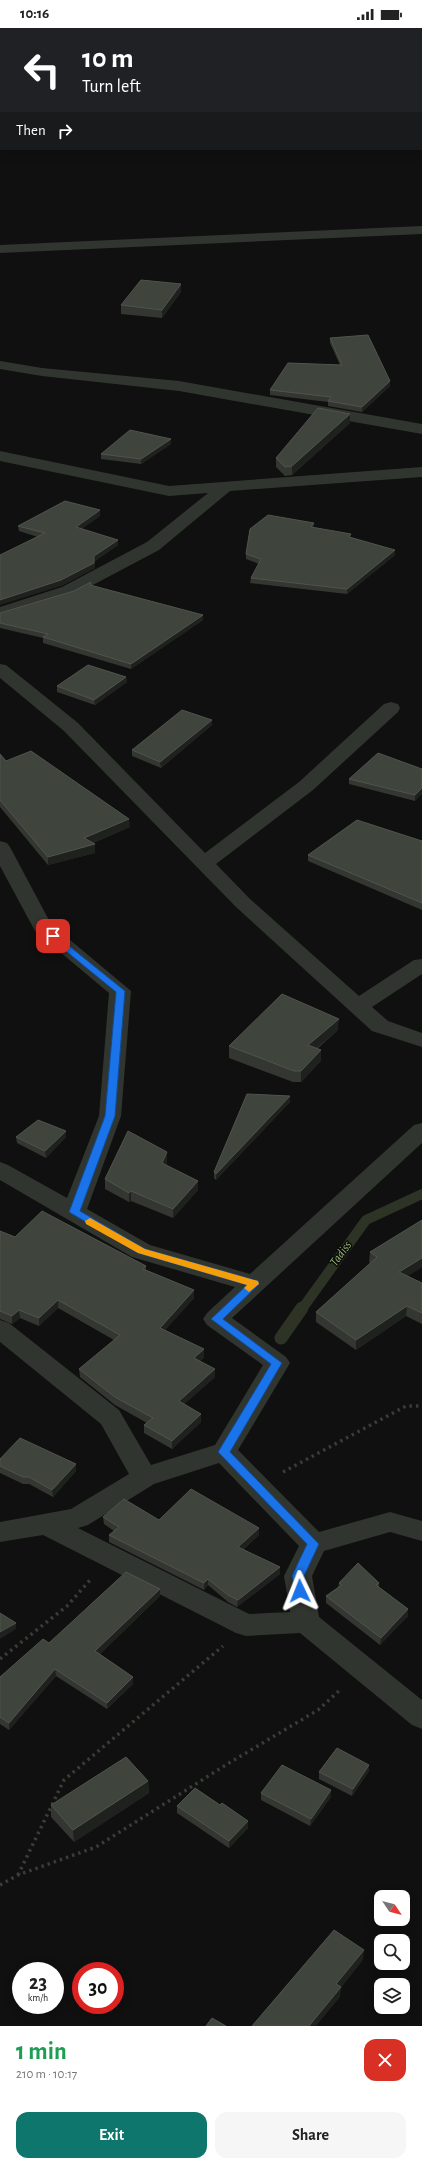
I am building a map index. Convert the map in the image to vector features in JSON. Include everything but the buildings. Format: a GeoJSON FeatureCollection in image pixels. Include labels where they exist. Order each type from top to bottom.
{"type":"FeatureCollection","features":[{"type":"Feature","properties":{"kind":"street"},"geometry":{"type":"LineString","coordinates":[[0,249],[422,230]]}},
{"type":"Feature","properties":{"kind":"street"},"geometry":{"type":"LineString","coordinates":[[0,365],[42,372],[179,386],[422,429]]}},
{"type":"Feature","properties":{"kind":"street"},"geometry":{"type":"LineString","coordinates":[[0,456],[169,492],[422,472]]}},
{"type":"Feature","properties":{"kind":"street"},"geometry":{"type":"LineString","coordinates":[[0,613],[68,591],[154,546],[225,487]]}},
{"type":"Feature","properties":{"kind":"street"},"geometry":{"type":"LineString","coordinates":[[0,669],[71,727],[243,903],[380,1026],[422,1040]]}},
{"type":"Feature","properties":{"kind":"street"},"geometry":{"type":"LineString","coordinates":[[204,863],[306,786],[391,708]]}},
{"type":"Feature","properties":{"kind":"street"},"geometry":{"type":"LineString","coordinates":[[0,847],[42,927],[120,991],[110,1116],[74,1212]]}},
{"type":"Feature","properties":{"kind":"street"},"geometry":{"type":"LineString","coordinates":[[358,1006],[422,965]]}},
{"type":"Feature","properties":{"kind":"street"},"geometry":{"type":"LineString","coordinates":[[0,1532],[78,1518],[144,1477],[224,1452],[277,1363],[216,1319],[422,1130]]}},
{"type":"Feature","properties":{"kind":"street"},"geometry":{"type":"LineString","coordinates":[[2,1174],[74,1212],[141,1251],[254,1284]]}},
{"type":"Feature","properties":{"kind":"street"},"geometry":{"type":"LineString","coordinates":[[0,1329],[110,1416],[144,1477]]}},
{"type":"Feature","properties":{"kind":"street"},"geometry":{"type":"LineString","coordinates":[[224,1452],[314,1544]]}},
{"type":"Feature","properties":{"kind":"street"},"geometry":{"type":"LineString","coordinates":[[422,1531],[390,1522],[314,1544],[298,1576],[306,1622],[422,1717]]}},
{"type":"Feature","properties":{"kind":"street"},"geometry":{"type":"LineString","coordinates":[[44,1524],[246,1626],[306,1622]]}},
{"type":"Feature","properties":{"kind":"path"},"geometry":{"type":"LineString","coordinates":[[256,1486],[406,1406],[422,1406]]}},
{"type":"Feature","properties":{"kind":"path"},"geometry":{"type":"LineString","coordinates":[[0,1659],[68,1606],[111,1557]]}},
{"type":"Feature","properties":{"kind":"path"},"geometry":{"type":"LineString","coordinates":[[18,1875],[64,1780],[246,1626]]}},
{"type":"Feature","properties":{"kind":"path"},"geometry":{"type":"LineString","coordinates":[[0,1885],[18,1875],[96,1847],[229,1763],[318,1710],[363,1668]]}},
{"type":"Feature","properties":{"kind":"waterway","name":"Tadiss"},"geometry":{"type":"LineString","coordinates":[[302,1309],[366,1220],[422,1194]]}},
{"type":"Feature","properties":{"kind":"waterway","name":"Tadiss"},"geometry":{"type":"LineString","coordinates":[[281,1338],[302,1308]]}},
{"type":"Feature","properties":{"kind":"slow traffic"},"geometry":{"type":"LineString","coordinates":[[90,1221],[141,1251],[254,1284],[249,1288]]}},
{"type":"Feature","properties":{"kind":"route"},"geometry":{"type":"LineString","coordinates":[[53,936],[120,991],[110,1116],[74,1212],[141,1251],[254,1284],[216,1319],[277,1363],[224,1452],[314,1544],[298,1576],[300,1591]]}}]}
